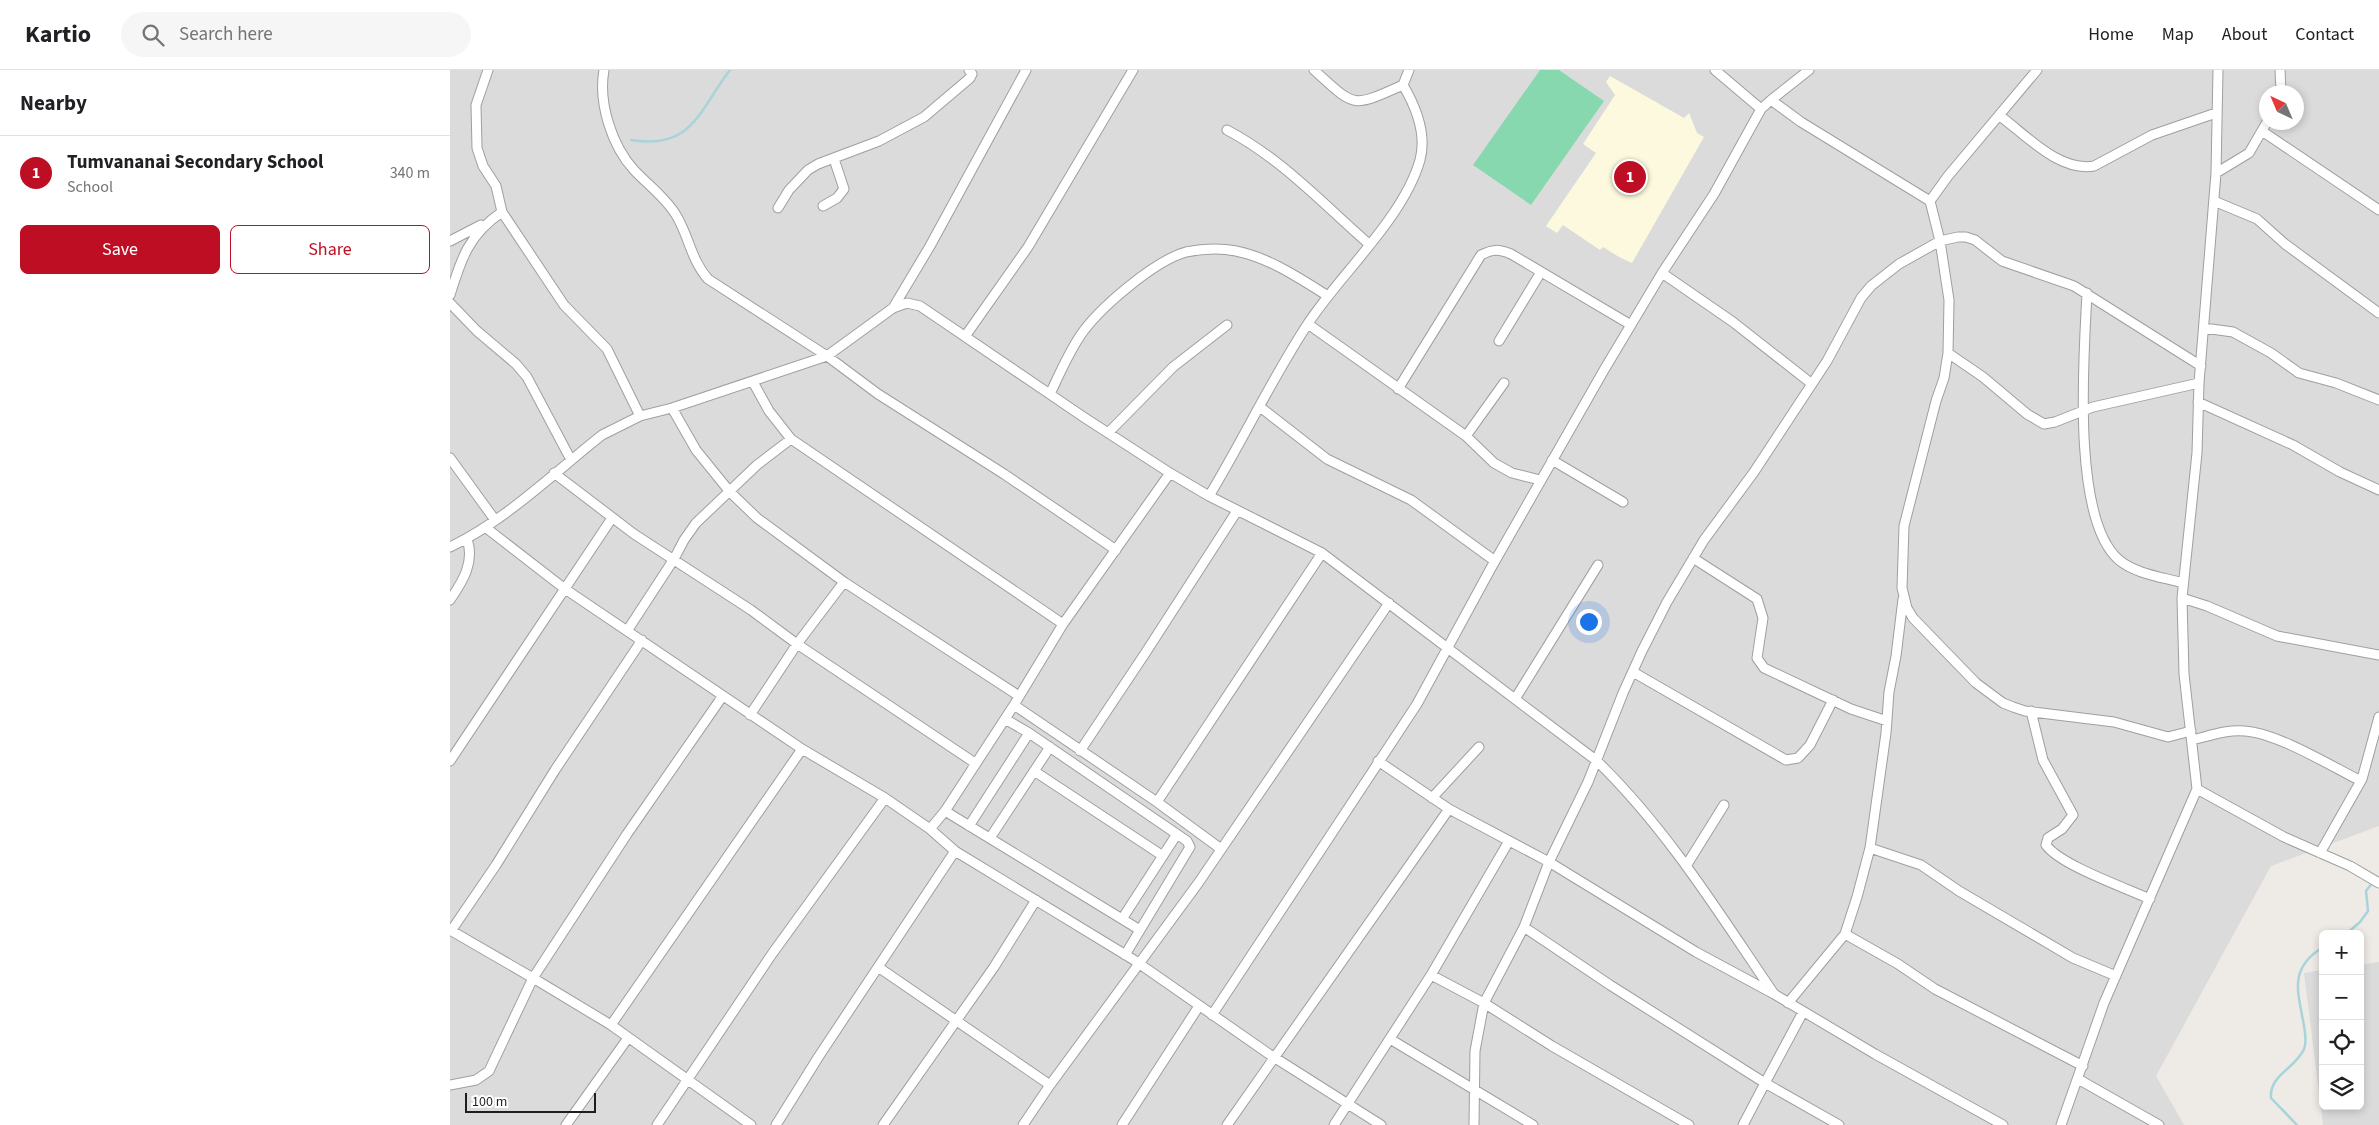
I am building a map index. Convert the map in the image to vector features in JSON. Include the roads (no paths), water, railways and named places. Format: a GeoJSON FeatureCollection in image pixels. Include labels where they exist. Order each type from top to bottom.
{"type":"FeatureCollection","features":[{"type":"Feature","properties":{"kind":"street"},"geometry":{"type":"LineString","coordinates":[[488,70],[476,105],[477,148],[483,166],[496,186],[502,212],[564,305],[607,349],[640,416]]}},
{"type":"Feature","properties":{"kind":"street"},"geometry":{"type":"LineString","coordinates":[[604,70],[606,108],[615,140],[631,167],[673,210],[681,225],[695,262],[702,272],[719,288],[826,356],[885,399],[1004,474],[1116,550]]}},
{"type":"Feature","properties":{"kind":"street"},"geometry":{"type":"LineString","coordinates":[[778,208],[789,190],[808,170],[818,164],[879,141],[924,117],[970,78],[972,74],[969,70]]}},
{"type":"Feature","properties":{"kind":"street"},"geometry":{"type":"LineString","coordinates":[[893,308],[930,246],[1024,74],[1014,70]]}},
{"type":"Feature","properties":{"kind":"street"},"geometry":{"type":"LineString","coordinates":[[966,335],[1028,247],[1133,70]]}},
{"type":"Feature","properties":{"kind":"street"},"geometry":{"type":"LineString","coordinates":[[1314,70],[1343,96],[1356,101],[1369,100],[1403,85],[1409,70]]}},
{"type":"Feature","properties":{"kind":"street"},"geometry":{"type":"LineString","coordinates":[[1715,70],[1761,109]]}},
{"type":"Feature","properties":{"kind":"street"},"geometry":{"type":"LineString","coordinates":[[1212,1015],[1417,704],[1540,480],[1662,272],[1714,194],[1761,109],[1809,70]]}},
{"type":"Feature","properties":{"kind":"street"},"geometry":{"type":"LineString","coordinates":[[1930,201],[1948,176],[2037,70]]}},
{"type":"Feature","properties":{"kind":"street"},"geometry":{"type":"LineString","coordinates":[[2061,1125],[2104,1003],[2197,789],[2183,657],[2182,598],[2197,453],[2199,383],[2216,173],[2218,70]]}},
{"type":"Feature","properties":{"kind":"street"},"geometry":{"type":"LineString","coordinates":[[2280,70],[2281,85]]}},
{"type":"Feature","properties":{"kind":"street"},"geometry":{"type":"LineString","coordinates":[[1209,496],[1308,324],[1400,202],[1420,160],[1420,124],[1412,99],[1403,85]]}},
{"type":"Feature","properties":{"kind":"street"},"geometry":{"type":"LineString","coordinates":[[1771,100],[1800,122],[1930,201],[1940,242],[1949,300],[1948,353],[1944,378],[1936,401],[1904,526],[1902,557],[1904,597],[1870,848],[1845,934],[1788,1003]]}},
{"type":"Feature","properties":{"kind":"street"},"geometry":{"type":"LineString","coordinates":[[2000,116],[2056,158],[2084,168],[2100,164],[2152,135],[2216,113]]}},
{"type":"Feature","properties":{"kind":"street"},"geometry":{"type":"LineString","coordinates":[[1227,130],[1244,139],[1289,170],[1369,244]]}},
{"type":"Feature","properties":{"kind":"street"},"geometry":{"type":"LineString","coordinates":[[2216,173],[2249,153],[2263,130]]}},
{"type":"Feature","properties":{"kind":"street"},"geometry":{"type":"LineString","coordinates":[[2269,130],[2379,210]]}},
{"type":"Feature","properties":{"kind":"street"},"geometry":{"type":"LineString","coordinates":[[823,206],[838,198],[844,189],[834,159]]}},
{"type":"Feature","properties":{"kind":"street"},"geometry":{"type":"LineString","coordinates":[[2214,201],[2257,219],[2284,244],[2379,313]]}},
{"type":"Feature","properties":{"kind":"street"},"geometry":{"type":"LineString","coordinates":[[450,240],[502,212]]}},
{"type":"Feature","properties":{"kind":"street"},"geometry":{"type":"LineString","coordinates":[[450,295],[467,250],[477,232],[487,221]]}},
{"type":"Feature","properties":{"kind":"street"},"geometry":{"type":"LineString","coordinates":[[1474,1125],[1475,1051],[1484,1003],[1524,927],[1549,862],[1597,761],[1633,672],[1667,602],[1693,558],[1812,384],[1831,354],[1861,298],[1871,286],[1899,264],[1940,242],[1958,237],[1976,240],[2002,261],[2065,282],[2087,294],[2201,366]]}},
{"type":"Feature","properties":{"kind":"street"},"geometry":{"type":"LineString","coordinates":[[1398,390],[1481,255],[1497,249],[1511,254],[1631,325]]}},
{"type":"Feature","properties":{"kind":"street"},"geometry":{"type":"LineString","coordinates":[[1050,394],[1076,341],[1098,315],[1131,284],[1178,255],[1194,251],[1224,250],[1246,254],[1287,270],[1328,296]]}},
{"type":"Feature","properties":{"kind":"street"},"geometry":{"type":"LineString","coordinates":[[1499,341],[1541,272]]}},
{"type":"Feature","properties":{"kind":"street"},"geometry":{"type":"LineString","coordinates":[[1662,272],[1733,322],[1812,384]]}},
{"type":"Feature","properties":{"kind":"street"},"geometry":{"type":"LineString","coordinates":[[2087,294],[2082,411],[2094,510],[2104,542],[2109,550],[2129,567],[2183,583]]}},
{"type":"Feature","properties":{"kind":"street"},"geometry":{"type":"LineString","coordinates":[[450,303],[477,331],[516,364],[527,377],[571,460]]}},
{"type":"Feature","properties":{"kind":"street"},"geometry":{"type":"LineString","coordinates":[[450,547],[467,539],[495,520],[602,434],[640,416],[672,408],[753,382],[826,356],[893,308],[907,303],[920,306],[1170,473],[1237,511],[1322,553],[1597,761],[1624,787],[1686,866],[1712,901],[1774,994]]}},
{"type":"Feature","properties":{"kind":"street"},"geometry":{"type":"LineString","coordinates":[[1308,324],[1398,390],[1466,436],[1494,463],[1505,470],[1540,480]]}},
{"type":"Feature","properties":{"kind":"street"},"geometry":{"type":"LineString","coordinates":[[1108,433],[1173,368],[1227,325]]}},
{"type":"Feature","properties":{"kind":"street"},"geometry":{"type":"LineString","coordinates":[[2204,328],[2233,332],[2271,353],[2299,373],[2336,383],[2379,400]]}},
{"type":"Feature","properties":{"kind":"street"},"geometry":{"type":"LineString","coordinates":[[1948,353],[1974,370],[2039,422],[2049,424],[2082,411],[2199,383]]}},
{"type":"Feature","properties":{"kind":"street"},"geometry":{"type":"LineString","coordinates":[[753,382],[769,411],[790,438],[946,542],[1063,624]]}},
{"type":"Feature","properties":{"kind":"street"},"geometry":{"type":"LineString","coordinates":[[1466,436],[1504,382]]}},
{"type":"Feature","properties":{"kind":"street"},"geometry":{"type":"LineString","coordinates":[[2198,402],[2293,445],[2340,472],[2379,490]]}},
{"type":"Feature","properties":{"kind":"street"},"geometry":{"type":"LineString","coordinates":[[1260,407],[1327,459],[1411,500],[1495,561]]}},
{"type":"Feature","properties":{"kind":"street"},"geometry":{"type":"LineString","coordinates":[[672,408],[696,450],[730,492],[777,534],[1017,700],[1080,751],[1157,802],[1221,849]]}},
{"type":"Feature","properties":{"kind":"street"},"geometry":{"type":"LineString","coordinates":[[627,631],[696,524],[757,465],[790,438]]}},
{"type":"Feature","properties":{"kind":"street"},"geometry":{"type":"LineString","coordinates":[[450,458],[495,520]]}},
{"type":"Feature","properties":{"kind":"street"},"geometry":{"type":"LineString","coordinates":[[1552,460],[1623,502]]}},
{"type":"Feature","properties":{"kind":"street"},"geometry":{"type":"LineString","coordinates":[[554,473],[612,518],[975,763]]}},
{"type":"Feature","properties":{"kind":"street"},"geometry":{"type":"LineString","coordinates":[[930,829],[945,811],[1017,700],[1063,624],[1170,473]]}},
{"type":"Feature","properties":{"kind":"street"},"geometry":{"type":"LineString","coordinates":[[1080,751],[1237,511]]}},
{"type":"Feature","properties":{"kind":"street"},"geometry":{"type":"LineString","coordinates":[[450,761],[612,518]]}},
{"type":"Feature","properties":{"kind":"street"},"geometry":{"type":"LineString","coordinates":[[485,527],[565,589],[684,667],[722,696],[802,749],[885,798],[930,829],[955,851],[1126,955],[1275,1058],[1381,1125]]}},
{"type":"Feature","properties":{"kind":"street"},"geometry":{"type":"LineString","coordinates":[[450,600],[470,564],[471,550],[467,539]]}},
{"type":"Feature","properties":{"kind":"street"},"geometry":{"type":"LineString","coordinates":[[1157,802],[1322,553]]}},
{"type":"Feature","properties":{"kind":"street"},"geometry":{"type":"LineString","coordinates":[[1693,558],[1757,599],[1762,618],[1757,655],[1761,665],[1832,700],[1887,721]]}},
{"type":"Feature","properties":{"kind":"street"},"geometry":{"type":"LineString","coordinates":[[1515,700],[1598,565]]}},
{"type":"Feature","properties":{"kind":"street"},"geometry":{"type":"LineString","coordinates":[[750,714],[797,644],[844,582]]}},
{"type":"Feature","properties":{"kind":"street"},"geometry":{"type":"LineString","coordinates":[[1904,597],[1913,618],[1976,683],[2003,703],[2031,712],[2114,722],[2172,737],[2233,731],[2252,732],[2293,746],[2361,781]]}},
{"type":"Feature","properties":{"kind":"street"},"geometry":{"type":"LineString","coordinates":[[2182,598],[2207,606],[2278,636],[2379,655]]}},
{"type":"Feature","properties":{"kind":"street"},"geometry":{"type":"LineString","coordinates":[[1023,1125],[1050,1085],[1140,965],[1389,603]]}},
{"type":"Feature","properties":{"kind":"street"},"geometry":{"type":"LineString","coordinates":[[642,640],[555,770],[496,865],[450,930],[611,1025],[751,1125]]}},
{"type":"Feature","properties":{"kind":"street"},"geometry":{"type":"LineString","coordinates":[[1633,672],[1786,760],[1798,758],[1810,745],[1832,700]]}},
{"type":"Feature","properties":{"kind":"street"},"geometry":{"type":"LineString","coordinates":[[450,1085],[476,1080],[489,1071],[533,978],[621,842],[722,696]]}},
{"type":"Feature","properties":{"kind":"street"},"geometry":{"type":"LineString","coordinates":[[2031,712],[2043,760],[2073,815],[2062,829],[2046,840],[2046,845],[2052,852],[2072,863],[2150,899]]}},
{"type":"Feature","properties":{"kind":"street"},"geometry":{"type":"LineString","coordinates":[[2320,853],[2361,781],[2379,717]]}},
{"type":"Feature","properties":{"kind":"street"},"geometry":{"type":"LineString","coordinates":[[1005,718],[1187,841],[1190,847],[1188,853],[1126,955]]}},
{"type":"Feature","properties":{"kind":"street"},"geometry":{"type":"LineString","coordinates":[[969,826],[1029,733]]}},
{"type":"Feature","properties":{"kind":"street"},"geometry":{"type":"LineString","coordinates":[[990,838],[1050,747]]}},
{"type":"Feature","properties":{"kind":"street"},"geometry":{"type":"LineString","coordinates":[[1432,798],[1479,747]]}},
{"type":"Feature","properties":{"kind":"street"},"geometry":{"type":"LineString","coordinates":[[611,1025],[802,749]]}},
{"type":"Feature","properties":{"kind":"street"},"geometry":{"type":"LineString","coordinates":[[1378,761],[1449,809],[1549,862],[1696,952],[1774,994],[2003,1125]]}},
{"type":"Feature","properties":{"kind":"street"},"geometry":{"type":"LineString","coordinates":[[1034,771],[1163,856]]}},
{"type":"Feature","properties":{"kind":"street"},"geometry":{"type":"LineString","coordinates":[[2197,789],[2284,837],[2364,874],[2379,883]]}},
{"type":"Feature","properties":{"kind":"street"},"geometry":{"type":"LineString","coordinates":[[657,1125],[772,954],[885,798]]}},
{"type":"Feature","properties":{"kind":"street"},"geometry":{"type":"LineString","coordinates":[[1686,866],[1724,805]]}},
{"type":"Feature","properties":{"kind":"street"},"geometry":{"type":"LineString","coordinates":[[1227,1125],[1449,809]]}},
{"type":"Feature","properties":{"kind":"street"},"geometry":{"type":"LineString","coordinates":[[945,811],[1140,930]]}},
{"type":"Feature","properties":{"kind":"street"},"geometry":{"type":"LineString","coordinates":[[1122,918],[1177,834]]}},
{"type":"Feature","properties":{"kind":"street"},"geometry":{"type":"LineString","coordinates":[[1334,1125],[1431,975],[1509,842]]}},
{"type":"Feature","properties":{"kind":"street"},"geometry":{"type":"LineString","coordinates":[[1870,848],[1921,865],[1959,891],[2072,958],[2116,976]]}},
{"type":"Feature","properties":{"kind":"street"},"geometry":{"type":"LineString","coordinates":[[776,1125],[955,851]]}},
{"type":"Feature","properties":{"kind":"street"},"geometry":{"type":"LineString","coordinates":[[883,1125],[957,1022],[1036,900]]}},
{"type":"Feature","properties":{"kind":"street"},"geometry":{"type":"LineString","coordinates":[[1524,927],[1610,985],[1766,1083],[1839,1125]]}},
{"type":"Feature","properties":{"kind":"street"},"geometry":{"type":"LineString","coordinates":[[1845,934],[1898,964],[1935,989],[2083,1066]]}},
{"type":"Feature","properties":{"kind":"street"},"geometry":{"type":"LineString","coordinates":[[878,967],[1050,1085]]}},
{"type":"Feature","properties":{"kind":"street"},"geometry":{"type":"LineString","coordinates":[[1431,975],[1484,1003],[1552,1046],[1689,1125]]}},
{"type":"Feature","properties":{"kind":"street"},"geometry":{"type":"LineString","coordinates":[[1122,1125],[1199,1006]]}},
{"type":"Feature","properties":{"kind":"street"},"geometry":{"type":"LineString","coordinates":[[1743,1125],[1803,1012]]}},
{"type":"Feature","properties":{"kind":"street"},"geometry":{"type":"LineString","coordinates":[[566,1125],[628,1038]]}},
{"type":"Feature","properties":{"kind":"street"},"geometry":{"type":"LineString","coordinates":[[1390,1039],[1533,1125]]}},
{"type":"Feature","properties":{"kind":"street"},"geometry":{"type":"LineString","coordinates":[[2078,1080],[2159,1125]]}},
{"type":"Feature","properties":{"kind":"waterway"},"geometry":{"type":"LineString","coordinates":[[631,140],[652,142],[668,139],[681,133],[692,124],[730,70]]}},
{"type":"Feature","properties":{"kind":"waterway"},"geometry":{"type":"LineString","coordinates":[[2351,930],[2360,922],[2368,911],[2366,891],[2373,882]]}},
{"type":"Feature","properties":{"kind":"waterway"},"geometry":{"type":"LineString","coordinates":[[2297,1125],[2271,1098],[2272,1090],[2278,1077],[2300,1056],[2304,1049],[2306,1037],[2298,982],[2304,964],[2319,950]]}},
{"type":"Feature","properties":{"kind":"place","name":"Tumvananai Secondary School"},"geometry":{"type":"Point","coordinates":[1630,177]}}]}
